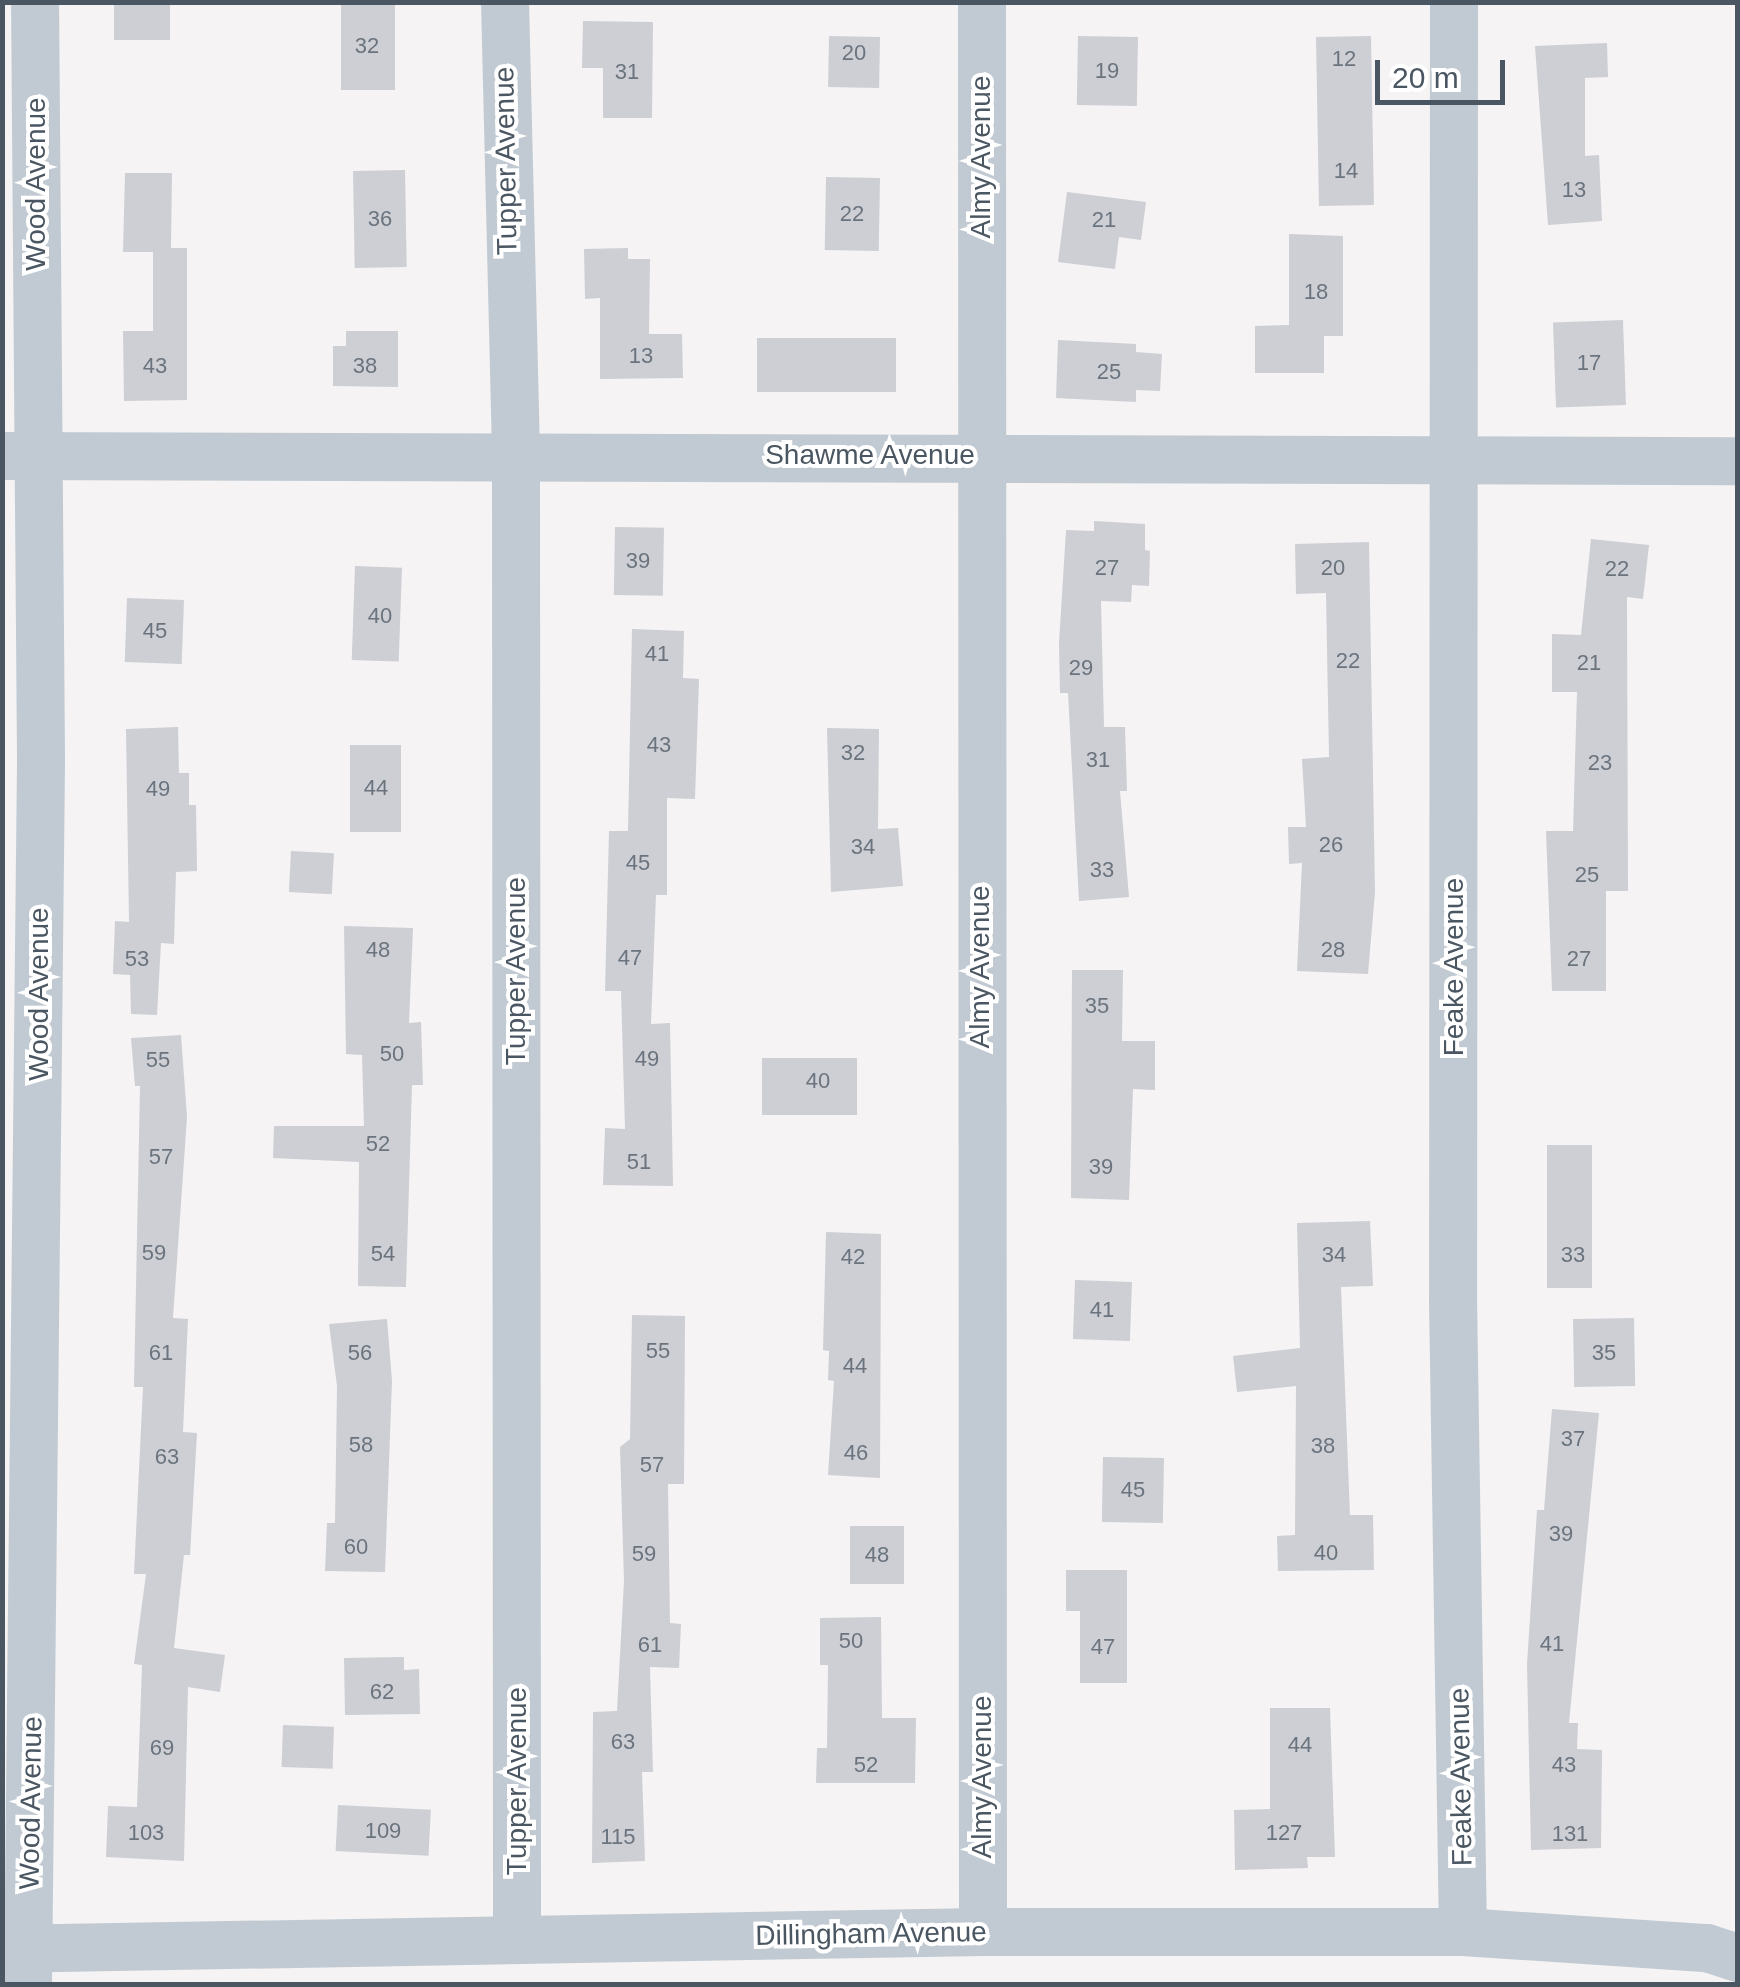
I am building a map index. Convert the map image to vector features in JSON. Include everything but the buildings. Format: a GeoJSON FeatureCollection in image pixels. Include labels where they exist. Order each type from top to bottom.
{"type":"FeatureCollection","features":[{"type":"Feature","properties":{"kind":"street","name":"Wood Avenue"},"geometry":{"type":"LineString","coordinates":[[20,1961],[20,456],[35,2]]}},
{"type":"Feature","properties":{"kind":"street","name":"Tupper Avenue"},"geometry":{"type":"LineString","coordinates":[[504,2],[516,457],[517,1940]]}},
{"type":"Feature","properties":{"kind":"street","name":"Almy Avenue"},"geometry":{"type":"LineString","coordinates":[[982,2],[983,1932]]}},
{"type":"Feature","properties":{"kind":"street","name":"Feake Avenue"},"geometry":{"type":"LineString","coordinates":[[1454,2],[1457,458],[1452,1298],[1463,1932]]}},
{"type":"Feature","properties":{"kind":"street","name":"Shawme Avenue"},"geometry":{"type":"LineString","coordinates":[[20,456],[980,454],[1738,461]]}},
{"type":"Feature","properties":{"kind":"street","name":"Dillingham Avenue"},"geometry":{"type":"LineString","coordinates":[[20,1961],[517,1940],[983,1932],[1463,1932],[1707,1948],[1738,1958]]}}]}
